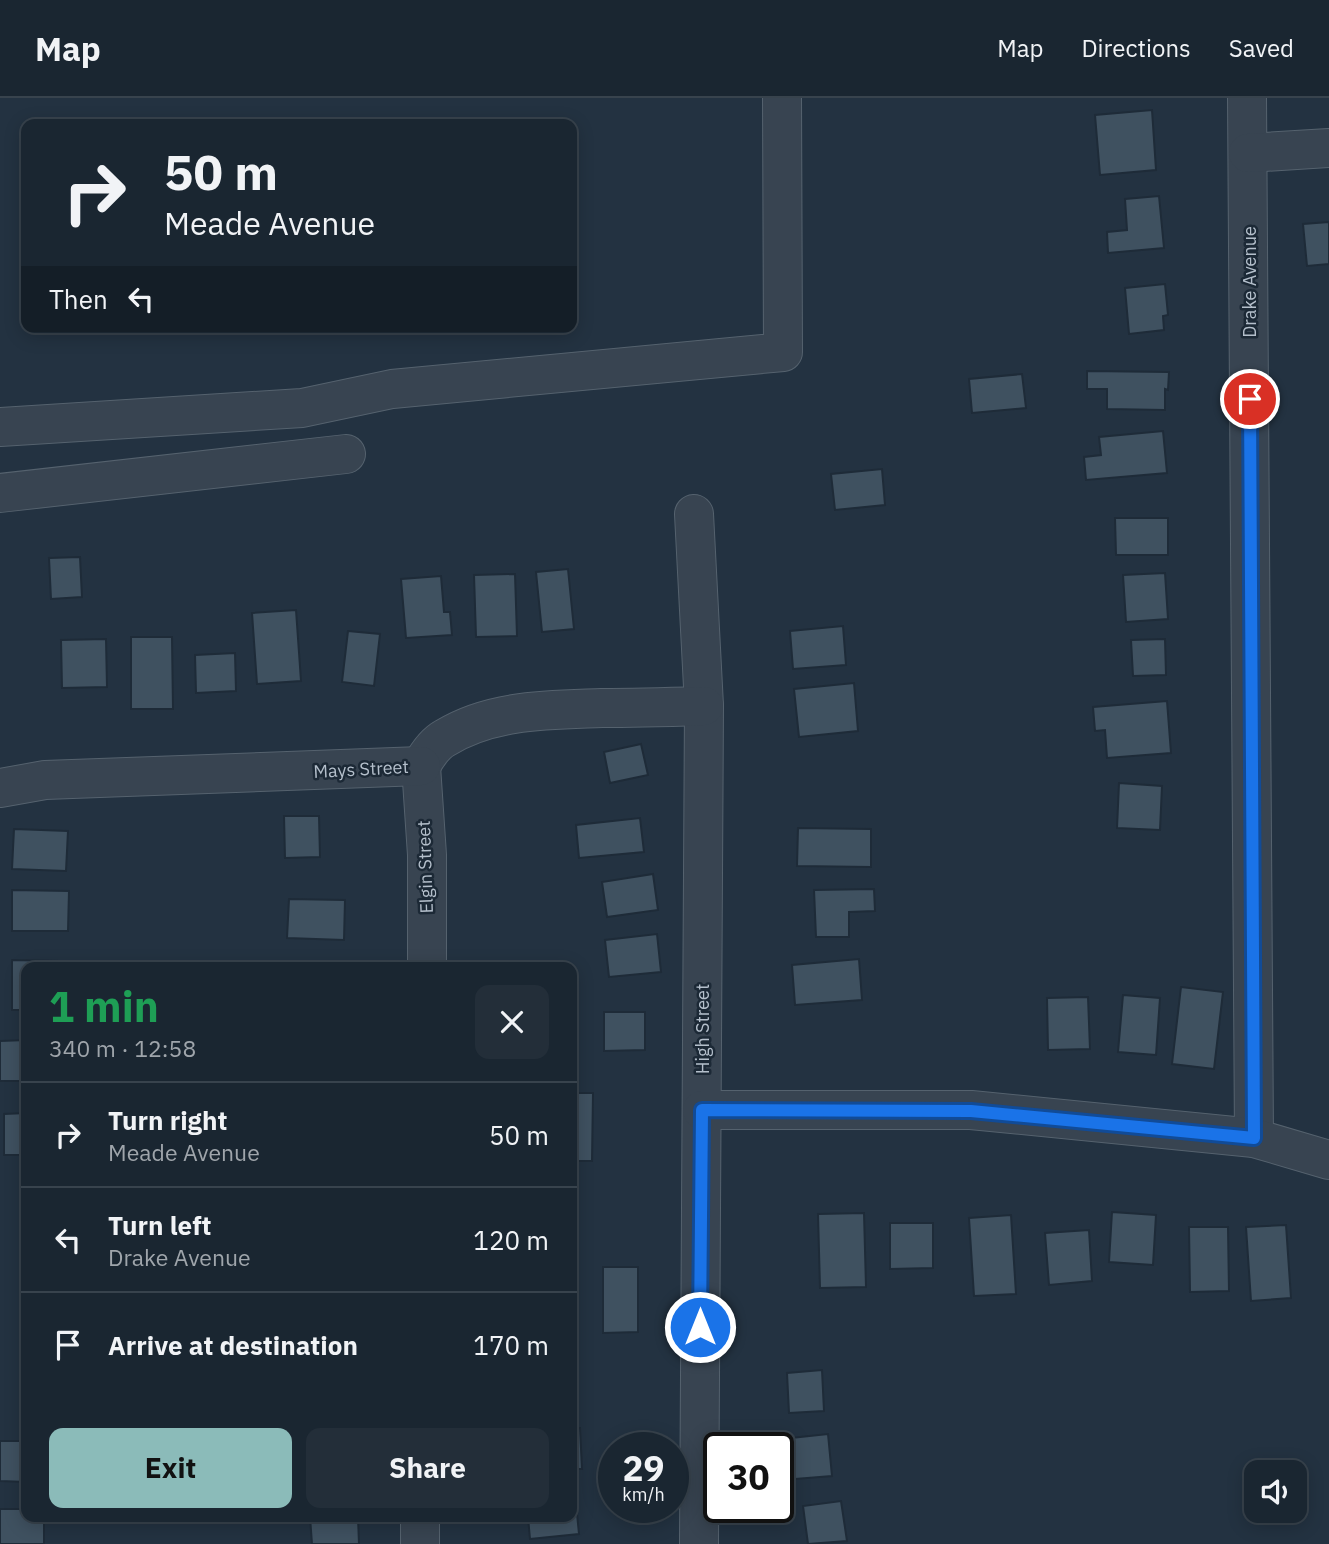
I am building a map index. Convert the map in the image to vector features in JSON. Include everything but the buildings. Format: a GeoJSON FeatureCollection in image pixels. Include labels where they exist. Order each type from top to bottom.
{"type":"FeatureCollection","features":[{"type":"Feature","properties":{"kind":"street"},"geometry":{"type":"LineString","coordinates":[[0,427],[302,408],[392,388],[783,352],[782,98]]}},
{"type":"Feature","properties":{"kind":"street","name":"Drake Avenue"},"geometry":{"type":"LineString","coordinates":[[1247,98],[1254,1138]]}},
{"type":"Feature","properties":{"kind":"street"},"geometry":{"type":"LineString","coordinates":[[1248,153],[1329,148]]}},
{"type":"Feature","properties":{"kind":"street"},"geometry":{"type":"LineString","coordinates":[[0,493],[346,453]]}},
{"type":"Feature","properties":{"kind":"street","name":"High Street"},"geometry":{"type":"LineString","coordinates":[[694,514],[705,706],[699,1544]]}},
{"type":"Feature","properties":{"kind":"street","name":"Mays Street"},"geometry":{"type":"LineString","coordinates":[[0,789],[44,780],[421,766],[429,751],[444,738],[485,720],[512,714],[543,710],[705,706]]}},
{"type":"Feature","properties":{"kind":"street","name":"Elgin Street"},"geometry":{"type":"LineString","coordinates":[[421,766],[427,855],[427,962]]}},
{"type":"Feature","properties":{"kind":"street"},"geometry":{"type":"LineString","coordinates":[[702,1110],[971,1111],[1254,1138],[1329,1160]]}},
{"type":"Feature","properties":{"kind":"street"},"geometry":{"type":"LineString","coordinates":[[420,1522],[420,1544]]}},
{"type":"Feature","properties":{"kind":"route"},"geometry":{"type":"LineString","coordinates":[[700,1327],[702,1110],[971,1111],[1254,1138],[1250,399]]}}]}
